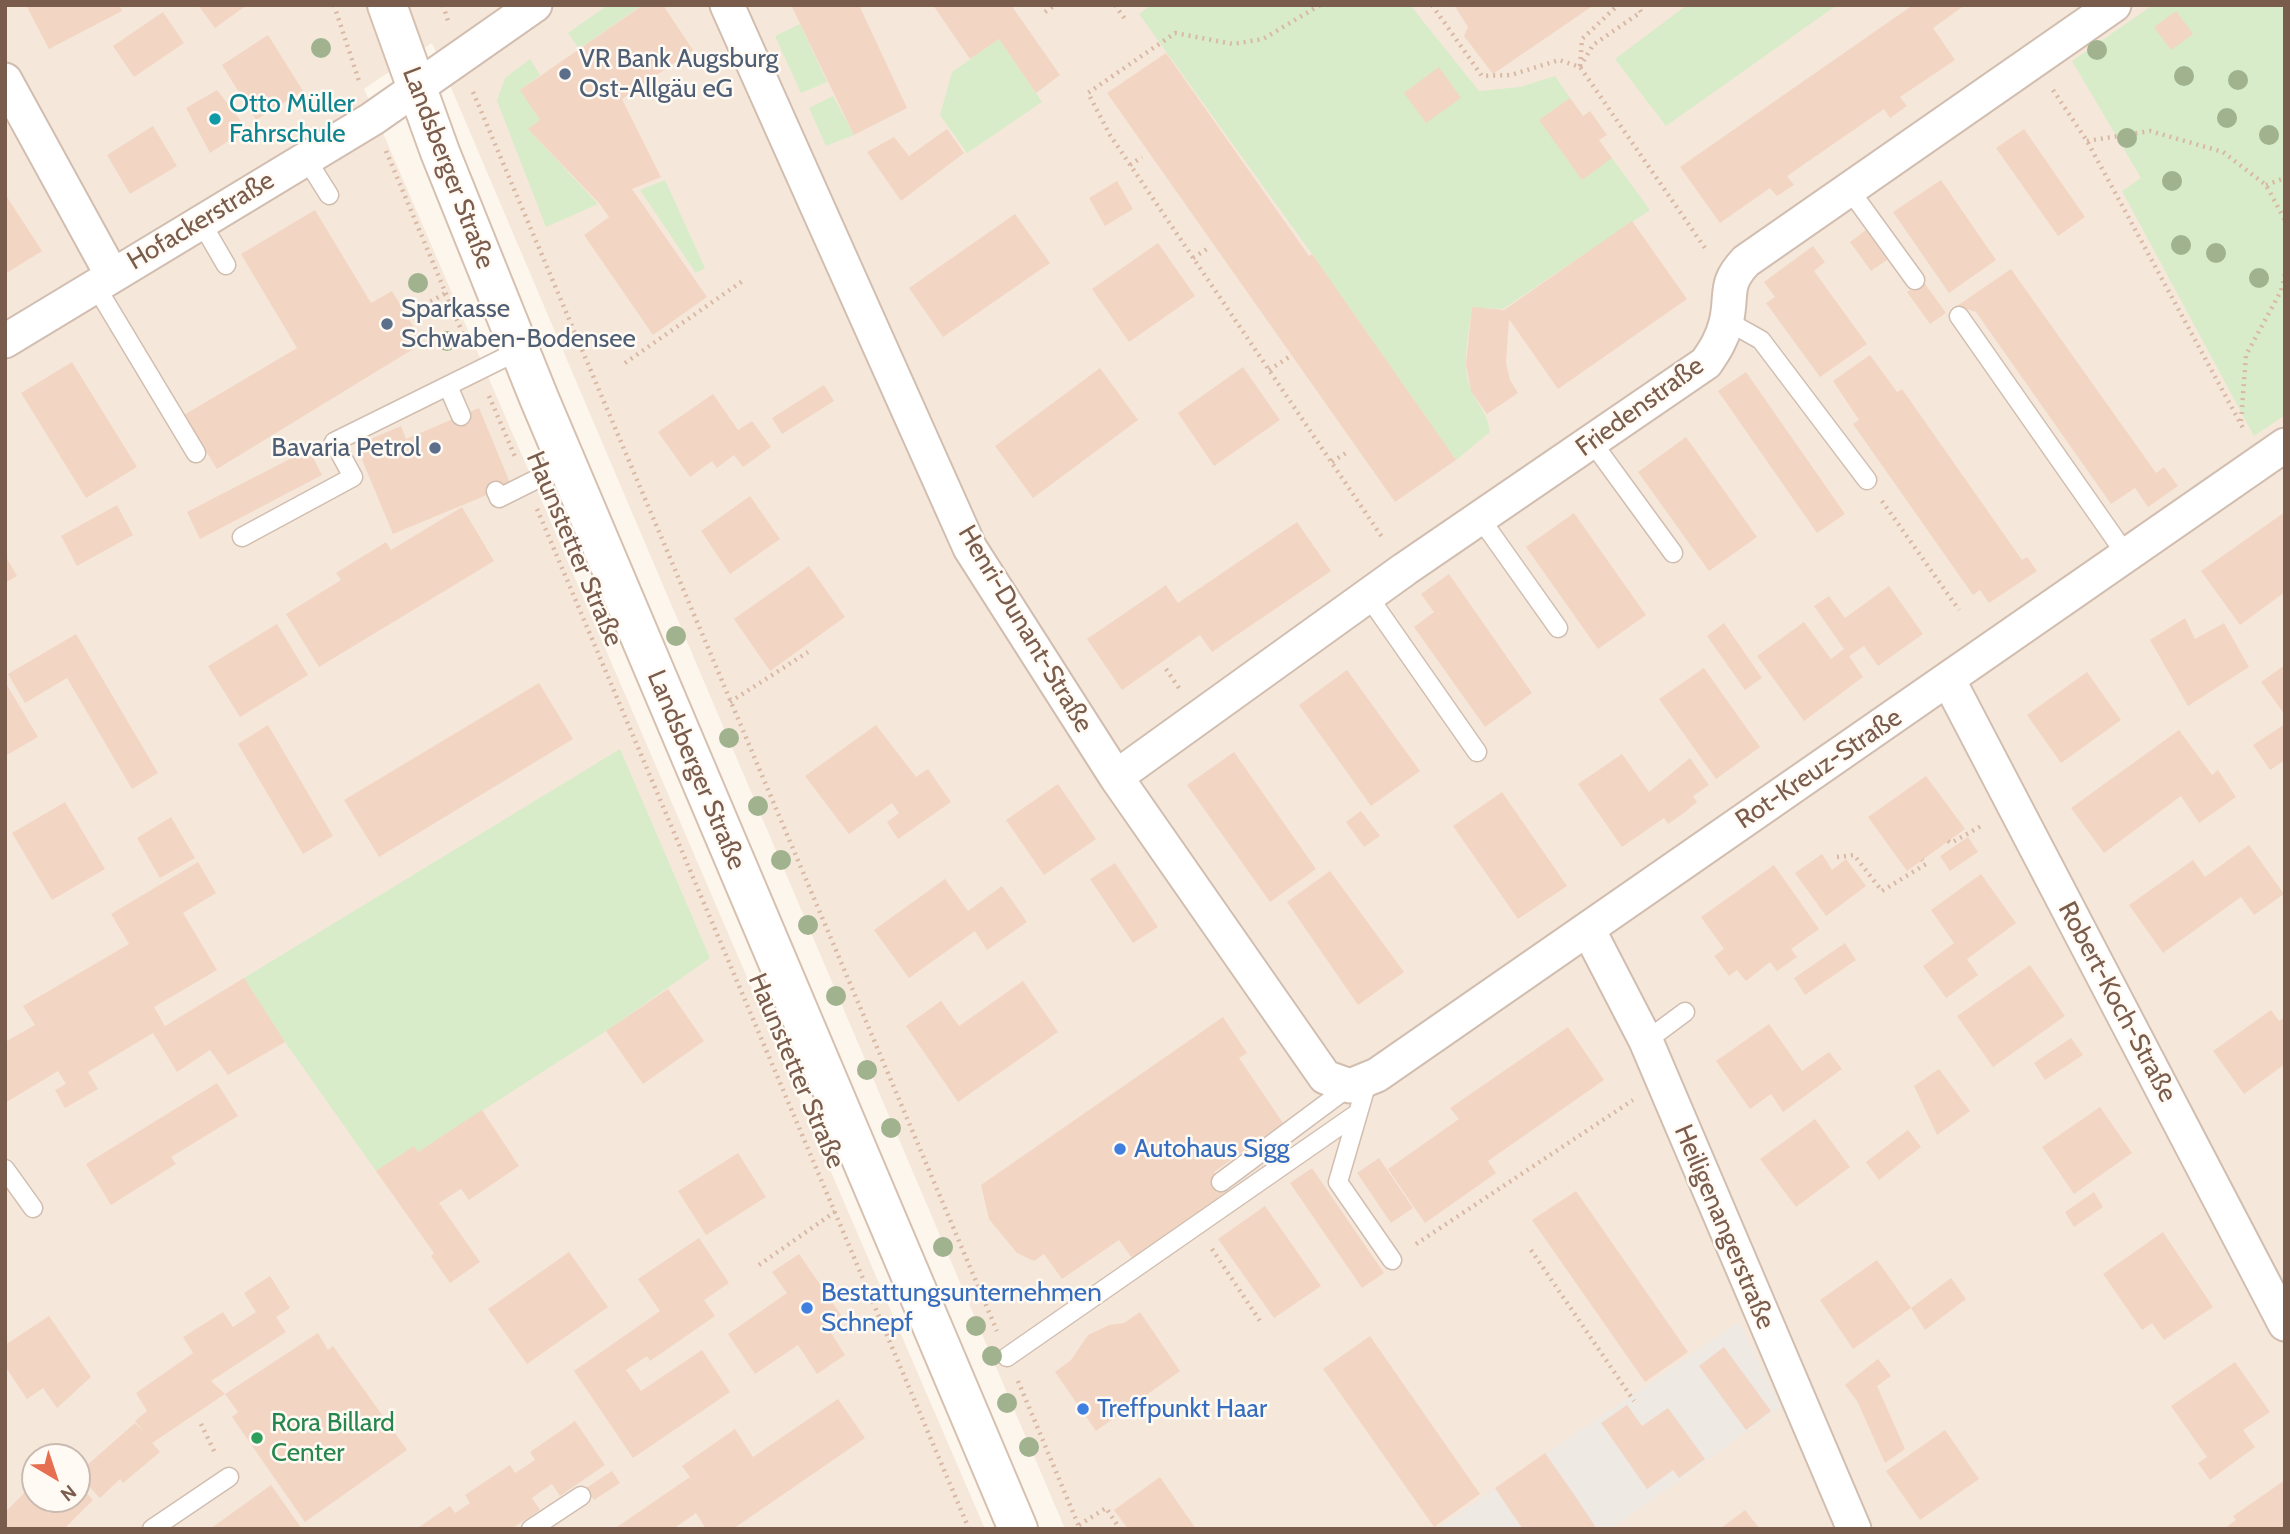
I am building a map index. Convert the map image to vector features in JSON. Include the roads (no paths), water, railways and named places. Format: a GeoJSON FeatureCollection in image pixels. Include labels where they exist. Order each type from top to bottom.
{"type":"FeatureCollection","features":[{"type":"Feature","properties":{"kind":"main road","name":"Landsberger Straße"},"geometry":{"type":"LineString","coordinates":[[387,5],[520,351],[1018,1529]]}},
{"type":"Feature","properties":{"kind":"street","name":"Hofackerstraße"},"geometry":{"type":"LineString","coordinates":[[5,341],[372,118],[535,5]]}},
{"type":"Feature","properties":{"kind":"street","name":"Henri-Dunant-Straße"},"geometry":{"type":"LineString","coordinates":[[727,5],[970,548],[1116,777],[1325,1077],[1359,1093]]}},
{"type":"Feature","properties":{"kind":"street"},"geometry":{"type":"LineString","coordinates":[[1849,189],[2114,5]]}},
{"type":"Feature","properties":{"kind":"street"},"geometry":{"type":"LineString","coordinates":[[5,80],[104,280]]}},
{"type":"Feature","properties":{"kind":"street","name":"Friedenstraße"},"geometry":{"type":"LineString","coordinates":[[1116,777],[1405,569],[1706,363],[1719,345],[1727,321],[1732,276],[1746,261],[1849,189]]}},
{"type":"Feature","properties":{"kind":"street","name":"Rot-Kreuz-Straße"},"geometry":{"type":"LineString","coordinates":[[1359,1093],[1587,929],[1949,681],[2273,453]]}},
{"type":"Feature","properties":{"kind":"street","name":"Robert-Koch-Straße"},"geometry":{"type":"LineString","coordinates":[[1949,681],[2285,1324]]}},
{"type":"Feature","properties":{"kind":"street","name":"Heiligenangerstraße"},"geometry":{"type":"LineString","coordinates":[[1587,929],[1646,1041],[1854,1529]]}},
{"type":"Feature","properties":{"kind":"lane"},"geometry":{"type":"LineString","coordinates":[[305,157],[329,195]]}},
{"type":"Feature","properties":{"kind":"lane"},"geometry":{"type":"LineString","coordinates":[[1849,189],[1915,280]]}},
{"type":"Feature","properties":{"kind":"lane"},"geometry":{"type":"LineString","coordinates":[[201,222],[226,265]]}},
{"type":"Feature","properties":{"kind":"lane"},"geometry":{"type":"LineString","coordinates":[[104,280],[196,453]]}},
{"type":"Feature","properties":{"kind":"lane"},"geometry":{"type":"LineString","coordinates":[[1959,316],[2127,556]]}},
{"type":"Feature","properties":{"kind":"lane"},"geometry":{"type":"LineString","coordinates":[[1727,321],[1761,340],[1867,480]]}},
{"type":"Feature","properties":{"kind":"lane"},"geometry":{"type":"LineString","coordinates":[[242,537],[353,477],[334,442],[520,351]]}},
{"type":"Feature","properties":{"kind":"lane"},"geometry":{"type":"LineString","coordinates":[[447,386],[461,416]]}},
{"type":"Feature","properties":{"kind":"lane"},"geometry":{"type":"LineString","coordinates":[[1592,442],[1673,553]]}},
{"type":"Feature","properties":{"kind":"lane"},"geometry":{"type":"LineString","coordinates":[[496,491],[499,498],[567,464]]}},
{"type":"Feature","properties":{"kind":"lane"},"geometry":{"type":"LineString","coordinates":[[1480,518],[1558,628]]}},
{"type":"Feature","properties":{"kind":"lane"},"geometry":{"type":"LineString","coordinates":[[1368,596],[1477,752]]}},
{"type":"Feature","properties":{"kind":"lane"},"geometry":{"type":"LineString","coordinates":[[1646,1041],[1685,1012]]}},
{"type":"Feature","properties":{"kind":"lane"},"geometry":{"type":"LineString","coordinates":[[1221,1182],[1359,1093]]}},
{"type":"Feature","properties":{"kind":"lane"},"geometry":{"type":"LineString","coordinates":[[1007,1357],[1195,1224],[1359,1093]]}},
{"type":"Feature","properties":{"kind":"lane"},"geometry":{"type":"LineString","coordinates":[[1359,1093],[1338,1182],[1392,1260]]}},
{"type":"Feature","properties":{"kind":"lane"},"geometry":{"type":"LineString","coordinates":[[5,1169],[33,1208]]}},
{"type":"Feature","properties":{"kind":"lane"},"geometry":{"type":"LineString","coordinates":[[152,1529],[229,1477]]}},
{"type":"Feature","properties":{"kind":"lane"},"geometry":{"type":"LineString","coordinates":[[531,1529],[581,1496]]}},
{"type":"Feature","properties":{"kind":"place","name":"VR Bank Augsburg Ost-Allgäu eG"},"geometry":{"type":"Point","coordinates":[565,74]}},
{"type":"Feature","properties":{"kind":"place","name":"Otto Müller Fahrschule"},"geometry":{"type":"Point","coordinates":[215,119]}},
{"type":"Feature","properties":{"kind":"place","name":"Sparkasse Schwaben-Bodensee"},"geometry":{"type":"Point","coordinates":[387,324]}},
{"type":"Feature","properties":{"kind":"place","name":"Bavaria Petrol"},"geometry":{"type":"Point","coordinates":[435,448]}},
{"type":"Feature","properties":{"kind":"place","name":"Autohaus Sigg"},"geometry":{"type":"Point","coordinates":[1120,1149]}},
{"type":"Feature","properties":{"kind":"place","name":"Bestattungsunternehmen Schnepf"},"geometry":{"type":"Point","coordinates":[807,1308]}},
{"type":"Feature","properties":{"kind":"place","name":"Treffpunkt Haar"},"geometry":{"type":"Point","coordinates":[1083,1409]}},
{"type":"Feature","properties":{"kind":"place","name":"Rora Billard Center"},"geometry":{"type":"Point","coordinates":[257,1438]}}]}
